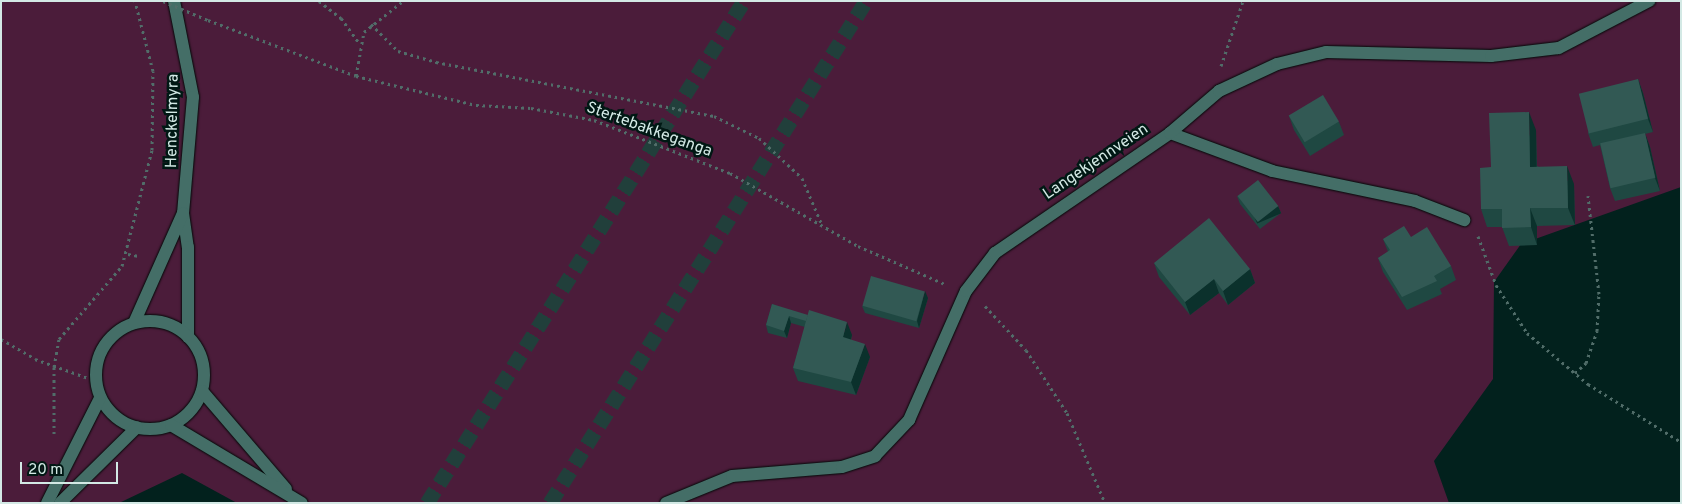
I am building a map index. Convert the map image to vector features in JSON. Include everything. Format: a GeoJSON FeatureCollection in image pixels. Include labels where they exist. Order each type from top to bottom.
{"type":"FeatureCollection","features":[{"type":"Feature","properties":{"kind":"street","name":"Henckelmyra"},"geometry":{"type":"LineString","coordinates":[[174,1],[193,97],[183,213],[188,248],[188,337]]}},
{"type":"Feature","properties":{"kind":"street","name":"Langekjennveien"},"geometry":{"type":"LineString","coordinates":[[666,503],[732,476],[842,467],[875,456],[910,420],[966,291],[995,253],[1019,233],[1170,132],[1219,91],[1277,64],[1326,52],[1490,56],[1559,48],[1648,1]]}},
{"type":"Feature","properties":{"kind":"street"},"geometry":{"type":"LineString","coordinates":[[1170,132],[1272,170],[1416,200],[1464,220]]}},
{"type":"Feature","properties":{"kind":"street","name":"Henckelmyra"},"geometry":{"type":"LineString","coordinates":[[134,323],[183,213]]}},
{"type":"Feature","properties":{"kind":"street"},"geometry":{"type":"LineString","coordinates":[[153,321],[188,337],[199,352],[204,371],[202,391],[184,417],[170,425],[136,427],[122,422],[100,398],[96,380],[105,346],[134,323],[153,321]]}},
{"type":"Feature","properties":{"kind":"street"},"geometry":{"type":"LineString","coordinates":[[202,391],[259,452],[288,491]]}},
{"type":"Feature","properties":{"kind":"street"},"geometry":{"type":"LineString","coordinates":[[47,503],[100,398]]}},
{"type":"Feature","properties":{"kind":"street"},"geometry":{"type":"LineString","coordinates":[[170,425],[288,491],[302,503]]}},
{"type":"Feature","properties":{"kind":"street"},"geometry":{"type":"LineString","coordinates":[[60,503],[136,427]]}},
{"type":"Feature","properties":{"kind":"path"},"geometry":{"type":"LineString","coordinates":[[54,440],[54,367],[68,324],[122,266],[142,197],[152,150],[155,99],[147,39],[135,1]]}},
{"type":"Feature","properties":{"kind":"path","name":"Stertebakkeganga"},"geometry":{"type":"LineString","coordinates":[[163,1],[356,76],[476,105],[531,108],[594,120],[730,173],[822,226],[919,276],[966,291]]}},
{"type":"Feature","properties":{"kind":"path"},"geometry":{"type":"LineString","coordinates":[[319,1],[342,18],[360,45]]}},
{"type":"Feature","properties":{"kind":"path"},"geometry":{"type":"LineString","coordinates":[[356,76],[360,45],[371,24],[403,1]]}},
{"type":"Feature","properties":{"kind":"path"},"geometry":{"type":"LineString","coordinates":[[1219,91],[1222,61],[1243,1]]}},
{"type":"Feature","properties":{"kind":"path"},"geometry":{"type":"LineString","coordinates":[[371,24],[398,51],[436,62],[714,116],[759,138],[802,178],[822,226]]}},
{"type":"Feature","properties":{"kind":"path"},"geometry":{"type":"LineString","coordinates":[[1575,372],[1593,350],[1597,331],[1599,294],[1588,196]]}},
{"type":"Feature","properties":{"kind":"path"},"geometry":{"type":"LineString","coordinates":[[1464,220],[1480,238],[1511,313],[1527,334],[1575,372],[1681,442]]}},
{"type":"Feature","properties":{"kind":"path"},"geometry":{"type":"LineString","coordinates":[[966,291],[1026,350],[1067,413],[1105,503]]}},
{"type":"Feature","properties":{"kind":"path"},"geometry":{"type":"LineString","coordinates":[[1,339],[54,367],[96,380]]}},
{"type":"Feature","properties":{"kind":"shaded area"},"geometry":{"type":"Polygon","coordinates":[[[1,1],[1681,1],[1681,187],[1521,244],[1494,282],[1493,379],[1434,461],[1449,503],[237,503],[182,473],[119,503],[1,503],[1,1]]]}},
{"type":"Feature","properties":{"kind":"building"},"geometry":{"type":"Polygon","coordinates":[[[1638,79],[1648,119],[1589,134],[1579,94],[1638,79]]]}},
{"type":"Feature","properties":{"kind":"building"},"geometry":{"type":"Polygon","coordinates":[[[1323,95],[1339,122],[1305,142],[1289,116],[1323,95]]]}},
{"type":"Feature","properties":{"kind":"building"},"geometry":{"type":"Polygon","coordinates":[[[1529,112],[1530,167],[1567,166],[1568,208],[1530,208],[1531,227],[1502,228],[1502,209],[1481,209],[1480,168],[1491,167],[1489,113],[1529,112]]]}},
{"type":"Feature","properties":{"kind":"building"},"geometry":{"type":"Polygon","coordinates":[[[1645,133],[1655,178],[1611,188],[1600,143],[1645,133]]]}},
{"type":"Feature","properties":{"kind":"building"},"geometry":{"type":"Polygon","coordinates":[[[1258,180],[1278,206],[1258,222],[1238,196],[1258,180]]]}},
{"type":"Feature","properties":{"kind":"building"},"geometry":{"type":"Polygon","coordinates":[[[1209,218],[1250,269],[1223,291],[1214,279],[1185,302],[1154,263],[1209,218]]]}},
{"type":"Feature","properties":{"kind":"building"},"geometry":{"type":"Polygon","coordinates":[[[1404,226],[1411,237],[1427,227],[1451,266],[1434,276],[1437,281],[1402,297],[1378,258],[1390,250],[1383,239],[1404,226]]]}},
{"type":"Feature","properties":{"kind":"building"},"geometry":{"type":"Polygon","coordinates":[[[871,276],[925,291],[916,321],[862,306],[871,276]]]}},
{"type":"Feature","properties":{"kind":"building"},"geometry":{"type":"Polygon","coordinates":[[[772,304],[808,315],[806,321],[789,316],[784,331],[766,325],[772,304]]]}},
{"type":"Feature","properties":{"kind":"building"},"geometry":{"type":"Polygon","coordinates":[[[809,310],[847,322],[843,337],[865,344],[851,382],[793,368],[809,310]]]}},
{"type":"Feature","properties":{"kind":"tunnel"},"geometry":{"type":"LineString","coordinates":[[427,503],[744,1]]}},
{"type":"Feature","properties":{"kind":"tunnel"},"geometry":{"type":"LineString","coordinates":[[550,503],[866,1]]}}]}
